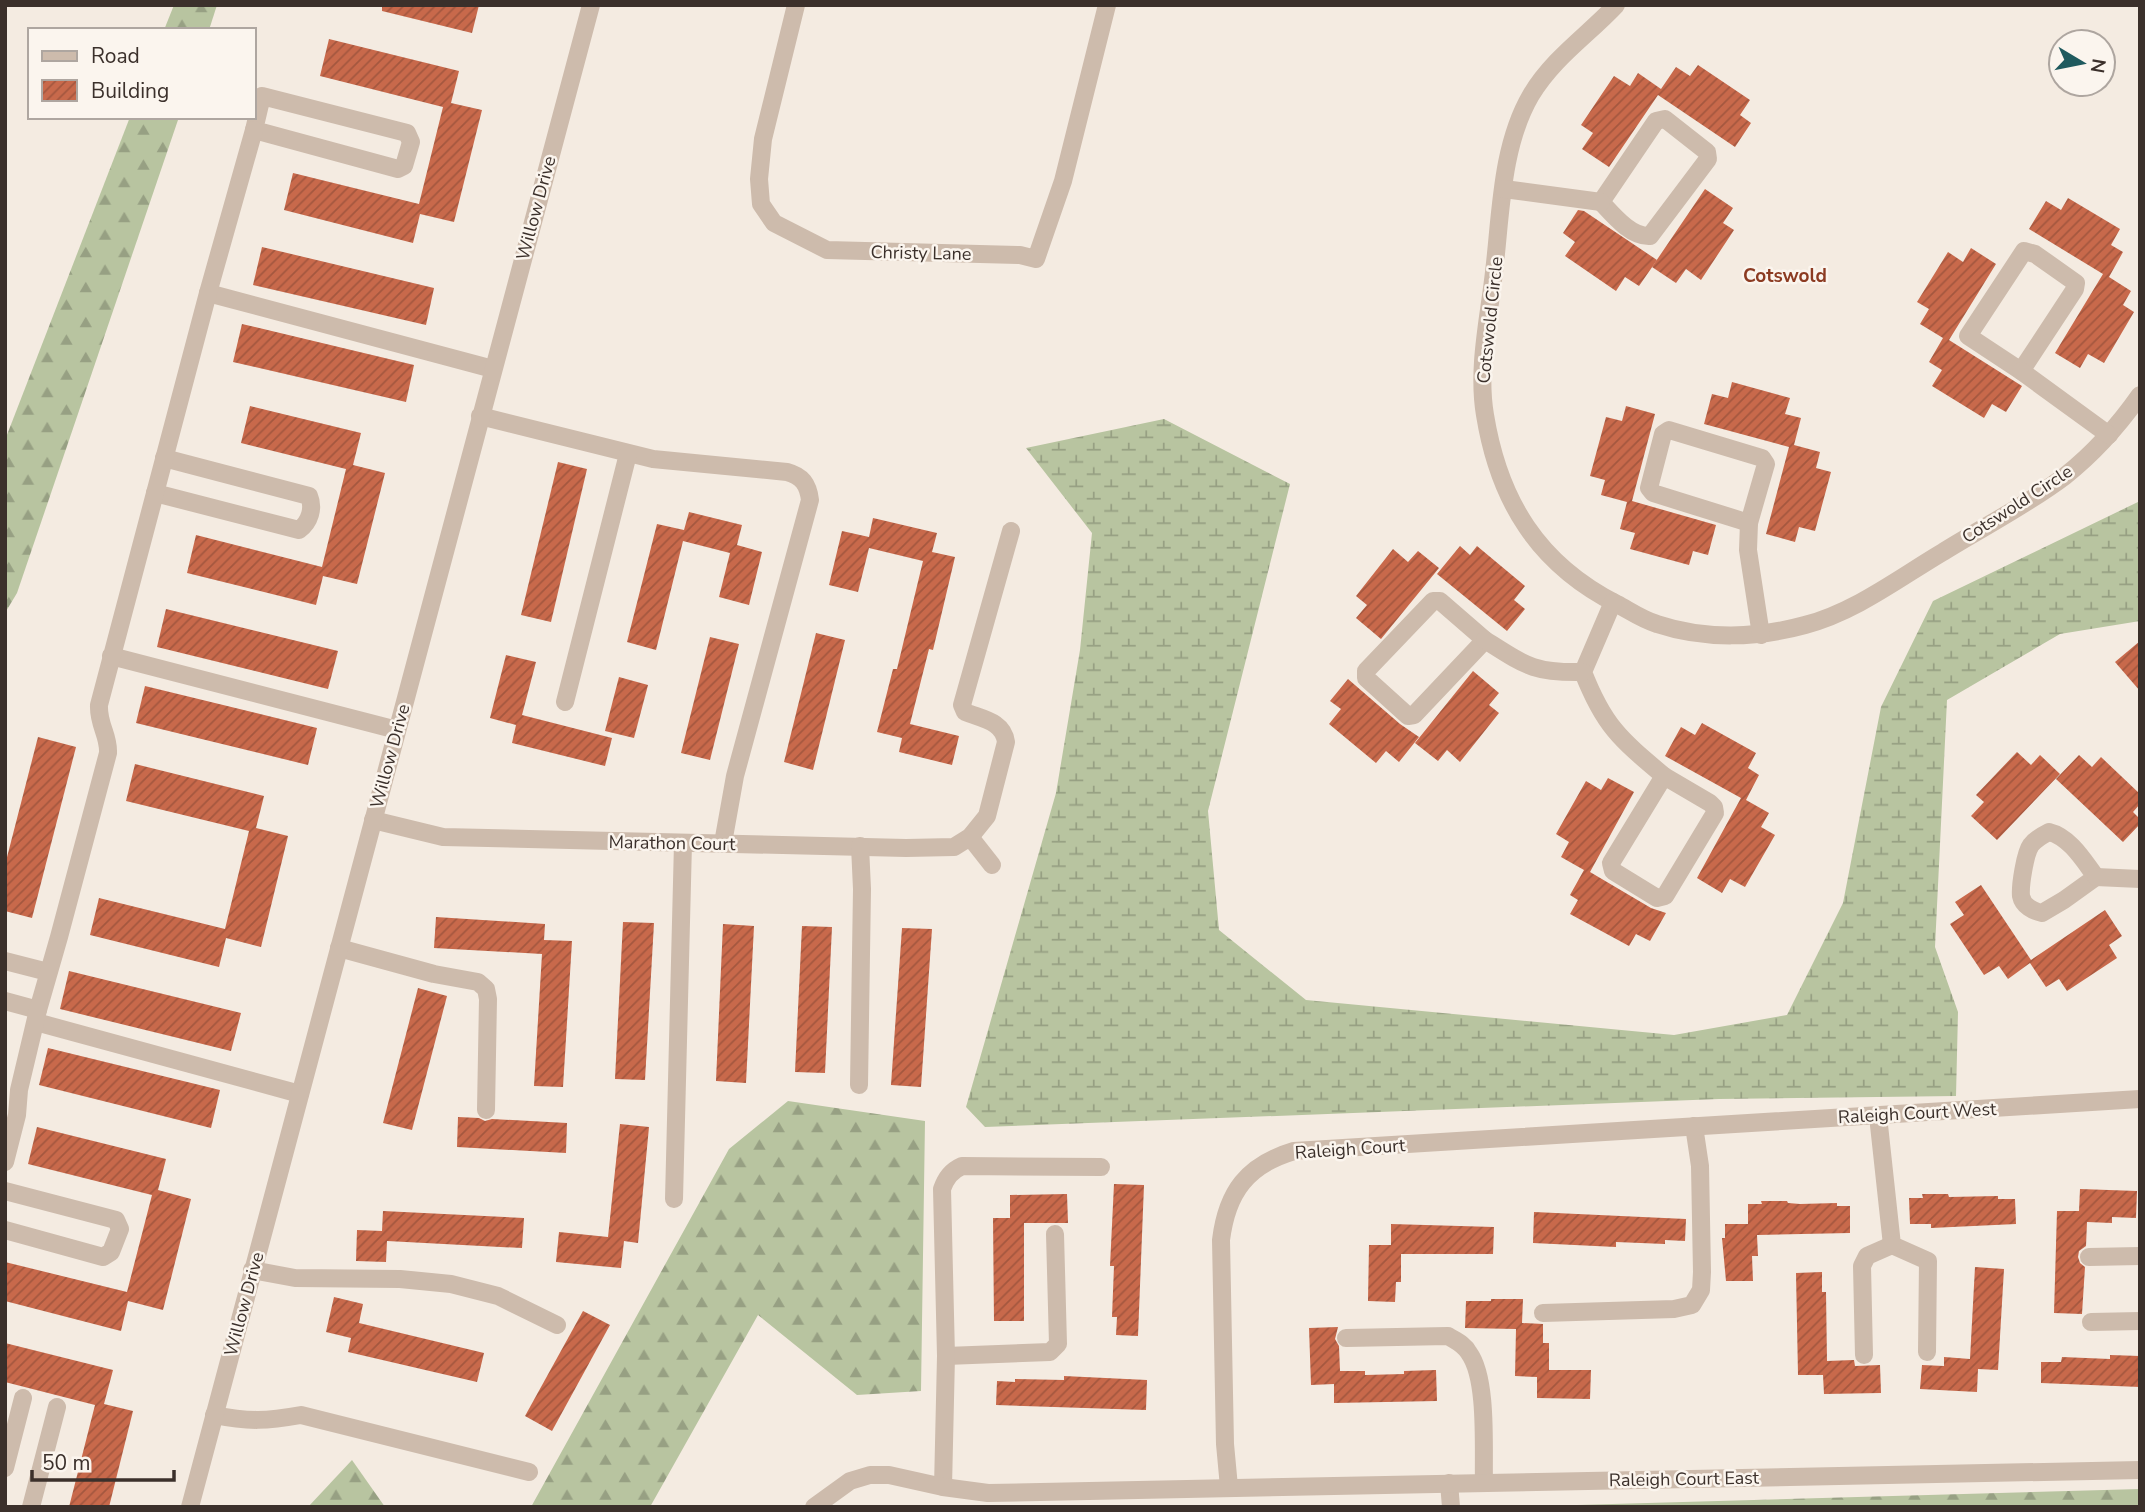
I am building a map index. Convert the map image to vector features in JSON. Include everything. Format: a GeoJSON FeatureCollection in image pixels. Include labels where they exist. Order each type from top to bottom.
{"type":"FeatureCollection","features":[{"type":"Feature","properties":{"kind":"street","name":"Willow Drive"},"geometry":{"type":"LineString","coordinates":[[190,1507],[591,5]]}},
{"type":"Feature","properties":{"kind":"street","name":"Christy Lane"},"geometry":{"type":"LineString","coordinates":[[796,5],[763,139],[759,179],[761,204],[774,223],[806,242],[827,250],[1020,255],[1036,259],[1063,181],[1107,5]]}},
{"type":"Feature","properties":{"kind":"street","name":"Cotswold Circle"},"geometry":{"type":"LineString","coordinates":[[1616,5],[1559,58],[1532,93],[1514,134],[1504,189],[1483,371],[1484,411],[1491,448],[1509,497],[1538,542],[1575,580],[1648,621],[1682,631],[1719,635],[1761,635],[1807,625],[1857,604],[2066,475],[2109,435],[2140,395]]}},
{"type":"Feature","properties":{"kind":"street"},"geometry":{"type":"LineString","coordinates":[[5,1162],[17,1115],[19,1090],[48,972],[108,753],[107,739],[98,720],[99,705],[262,96],[407,134],[411,142],[404,166],[398,169],[254,131]]}},
{"type":"Feature","properties":{"kind":"street"},"geometry":{"type":"LineString","coordinates":[[1504,189],[1601,202],[1619,221],[1642,237],[1650,236],[1708,159],[1707,152],[1665,119],[1656,121],[1601,202]]}},
{"type":"Feature","properties":{"kind":"street"},"geometry":{"type":"LineString","coordinates":[[2021,371],[2075,289],[2076,283],[2035,254],[2024,251],[1968,336],[2109,435]]}},
{"type":"Feature","properties":{"kind":"street"},"geometry":{"type":"LineString","coordinates":[[208,293],[493,369]]}},
{"type":"Feature","properties":{"kind":"street"},"geometry":{"type":"LineString","coordinates":[[480,416],[653,459],[787,471],[803,480],[808,488],[810,500],[735,776],[723,843]]}},
{"type":"Feature","properties":{"kind":"street"},"geometry":{"type":"LineString","coordinates":[[1749,523],[1653,493],[1649,482],[1663,434],[1670,430],[1762,458],[1766,464],[1749,523],[1748,550],[1761,635]]}},
{"type":"Feature","properties":{"kind":"street"},"geometry":{"type":"LineString","coordinates":[[565,702],[628,454]]}},
{"type":"Feature","properties":{"kind":"street"},"geometry":{"type":"LineString","coordinates":[[155,493],[299,530],[306,524],[312,504],[309,496],[164,458]]}},
{"type":"Feature","properties":{"kind":"street"},"geometry":{"type":"LineString","coordinates":[[992,865],[970,837],[987,816],[1006,742],[1004,732],[998,724],[965,712],[962,705],[1011,531]]}},
{"type":"Feature","properties":{"kind":"street"},"geometry":{"type":"LineString","coordinates":[[1485,640],[1414,715],[1408,716],[1366,678],[1366,671],[1433,601],[1440,601],[1485,640],[1523,665],[1551,673],[1583,672]]}},
{"type":"Feature","properties":{"kind":"street"},"geometry":{"type":"LineString","coordinates":[[1613,603],[1583,672],[1594,700],[1607,723],[1622,741],[1664,776],[1710,803],[1715,813],[1665,896],[1657,898],[1613,871],[1611,863],[1664,776]]}},
{"type":"Feature","properties":{"kind":"street"},"geometry":{"type":"LineString","coordinates":[[111,656],[397,730]]}},
{"type":"Feature","properties":{"kind":"street","name":"Marathon Court"},"geometry":{"type":"LineString","coordinates":[[373,820],[443,837],[939,849],[954,847],[970,837]]}},
{"type":"Feature","properties":{"kind":"street"},"geometry":{"type":"LineString","coordinates":[[2096,877],[2065,840],[2049,832],[2031,845],[2026,854],[2021,896],[2033,911],[2042,913],[2096,877],[2140,879]]}},
{"type":"Feature","properties":{"kind":"street"},"geometry":{"type":"LineString","coordinates":[[674,1199],[683,843]]}},
{"type":"Feature","properties":{"kind":"street"},"geometry":{"type":"LineString","coordinates":[[859,1085],[862,889],[860,846]]}},
{"type":"Feature","properties":{"kind":"street"},"geometry":{"type":"LineString","coordinates":[[339,948],[434,974],[478,982],[486,989],[486,1110]]}},
{"type":"Feature","properties":{"kind":"street"},"geometry":{"type":"LineString","coordinates":[[5,961],[48,972]]}},
{"type":"Feature","properties":{"kind":"street"},"geometry":{"type":"LineString","coordinates":[[5,1001],[37,1016],[300,1094]]}},
{"type":"Feature","properties":{"kind":"street","name":"Raleigh Court West"},"geometry":{"type":"LineString","coordinates":[[1694,1126],[2140,1099]]}},
{"type":"Feature","properties":{"kind":"street"},"geometry":{"type":"LineString","coordinates":[[1878,1116],[1892,1245]]}},
{"type":"Feature","properties":{"kind":"street"},"geometry":{"type":"LineString","coordinates":[[1543,1313],[1674,1309],[1692,1305],[1701,1290],[1702,1272],[1700,1166],[1694,1126]]}},
{"type":"Feature","properties":{"kind":"street","name":"Raleigh Court"},"geometry":{"type":"LineString","coordinates":[[1229,1487],[1225,1444],[1221,1240],[1226,1209],[1237,1188],[1250,1173],[1275,1157],[1294,1151],[1694,1126]]}},
{"type":"Feature","properties":{"kind":"street"},"geometry":{"type":"LineString","coordinates":[[943,1487],[946,1356],[943,1189],[949,1174],[962,1166],[1101,1167]]}},
{"type":"Feature","properties":{"kind":"street"},"geometry":{"type":"LineString","coordinates":[[5,1191],[116,1220],[120,1228],[111,1252],[103,1257],[5,1230]]}},
{"type":"Feature","properties":{"kind":"street"},"geometry":{"type":"LineString","coordinates":[[946,1356],[1050,1353],[1058,1344],[1055,1234]]}},
{"type":"Feature","properties":{"kind":"street"},"geometry":{"type":"LineString","coordinates":[[1864,1355],[1862,1266],[1867,1256],[1892,1245],[1928,1261],[1927,1352]]}},
{"type":"Feature","properties":{"kind":"street"},"geometry":{"type":"LineString","coordinates":[[2089,1257],[2140,1255]]}},
{"type":"Feature","properties":{"kind":"street"},"geometry":{"type":"LineString","coordinates":[[252,1270],[295,1278],[400,1279],[460,1286],[498,1296],[557,1325]]}},
{"type":"Feature","properties":{"kind":"street"},"geometry":{"type":"LineString","coordinates":[[2091,1322],[2140,1321]]}},
{"type":"Feature","properties":{"kind":"street"},"geometry":{"type":"LineString","coordinates":[[1346,1338],[1448,1336],[1462,1344],[1471,1354],[1478,1369],[1482,1393],[1484,1483]]}},
{"type":"Feature","properties":{"kind":"street"},"geometry":{"type":"LineString","coordinates":[[5,1468],[23,1398]]}},
{"type":"Feature","properties":{"kind":"street"},"geometry":{"type":"LineString","coordinates":[[30,1507],[57,1407]]}},
{"type":"Feature","properties":{"kind":"street"},"geometry":{"type":"LineString","coordinates":[[214,1415],[247,1421],[301,1415],[529,1472]]}},
{"type":"Feature","properties":{"kind":"street","name":"Raleigh Court East"},"geometry":{"type":"LineString","coordinates":[[814,1507],[850,1481],[870,1475],[889,1475],[943,1487],[988,1493],[2140,1470]]}},
{"type":"Feature","properties":{"kind":"street"},"geometry":{"type":"LineString","coordinates":[[1449,1483],[1451,1507]]}},
{"type":"Feature","properties":{"kind":"green space"},"geometry":{"type":"Polygon","coordinates":[[[174,5],[217,5],[210,28],[165,28],[174,5]]]}},
{"type":"Feature","properties":{"kind":"green space"},"geometry":{"type":"Polygon","coordinates":[[[129,119],[178,119],[17,593],[5,613],[5,440],[129,119]]]}},
{"type":"Feature","properties":{"kind":"green space"},"geometry":{"type":"Polygon","coordinates":[[[1164,419],[1290,484],[1208,811],[1219,930],[1306,1000],[1674,1035],[1787,1015],[1843,903],[1881,707],[1933,601],[2140,501],[2140,621],[2060,634],[1947,700],[1935,947],[1958,1012],[1956,1096],[1719,1099],[985,1127],[966,1107],[1056,793],[1080,650],[1092,533],[1026,448],[1164,419]]]}},
{"type":"Feature","properties":{"kind":"green space"},"geometry":{"type":"Polygon","coordinates":[[[788,1101],[925,1121],[921,1391],[857,1395],[758,1315],[650,1507],[531,1507],[729,1149],[788,1101]]]}},
{"type":"Feature","properties":{"kind":"green space"},"geometry":{"type":"Polygon","coordinates":[[[352,1460],[385,1507],[308,1507],[352,1460]]]}},
{"type":"Feature","properties":{"kind":"green space"},"geometry":{"type":"Polygon","coordinates":[[[2140,1489],[2140,1507],[1504,1507],[2140,1489]]]}},
{"type":"Feature","properties":{"kind":"building"},"geometry":{"type":"Polygon","coordinates":[[[382,5],[479,5],[472,33],[382,11],[382,5]]]}},
{"type":"Feature","properties":{"kind":"building"},"geometry":{"type":"Polygon","coordinates":[[[329,39],[459,71],[451,103],[482,110],[454,222],[420,214],[413,243],[284,210],[293,173],[419,204],[443,107],[320,76],[329,39]]]}},
{"type":"Feature","properties":{"kind":"building"},"geometry":{"type":"Polygon","coordinates":[[[1698,65],[1750,100],[1740,115],[1751,123],[1735,147],[1658,95],[1609,167],[1582,149],[1593,133],[1581,125],[1614,76],[1630,86],[1638,73],[1661,89],[1676,67],[1690,76],[1698,65]]]}},
{"type":"Feature","properties":{"kind":"building"},"geometry":{"type":"Polygon","coordinates":[[[1705,189],[1733,208],[1723,223],[1734,230],[1701,280],[1686,269],[1676,283],[1652,267],[1705,189]]]}},
{"type":"Feature","properties":{"kind":"building"},"geometry":{"type":"Polygon","coordinates":[[[2068,198],[2120,229],[2111,245],[2123,252],[2109,277],[2131,291],[2123,305],[2134,312],[2104,363],[2088,354],[2080,368],[2055,353],[2103,274],[2029,229],[2046,201],[2061,210],[2068,198]]]}},
{"type":"Feature","properties":{"kind":"building"},"geometry":{"type":"Polygon","coordinates":[[[1578,210],[1584,211],[1657,260],[1639,286],[1625,277],[1616,291],[1565,256],[1575,242],[1563,233],[1578,210]]]}},
{"type":"Feature","properties":{"kind":"building"},"geometry":{"type":"Polygon","coordinates":[[[262,247],[434,288],[426,325],[253,285],[262,247]]]}},
{"type":"Feature","properties":{"kind":"building"},"geometry":{"type":"Polygon","coordinates":[[[1971,248],[1996,264],[1949,340],[2022,386],[2006,412],[1992,404],[1984,418],[1932,386],[1942,370],[1929,362],[1943,338],[1920,324],[1929,309],[1917,302],[1948,252],[1963,262],[1971,248]]]}},
{"type":"Feature","properties":{"kind":"building"},"geometry":{"type":"Polygon","coordinates":[[[242,324],[414,365],[406,402],[233,362],[242,324]]]}},
{"type":"Feature","properties":{"kind":"building"},"geometry":{"type":"Polygon","coordinates":[[[1732,382],[1790,398],[1785,414],[1801,418],[1794,445],[1820,452],[1816,468],[1831,472],[1815,531],[1799,527],[1795,542],[1766,534],[1789,447],[1704,424],[1712,394],[1728,398],[1732,382]]]}},
{"type":"Feature","properties":{"kind":"building"},"geometry":{"type":"Polygon","coordinates":[[[250,406],[361,433],[353,465],[385,473],[357,584],[323,576],[316,605],[187,573],[196,535],[322,567],[346,469],[241,443],[250,406]]]}},
{"type":"Feature","properties":{"kind":"building"},"geometry":{"type":"Polygon","coordinates":[[[1626,406],[1655,414],[1632,501],[1716,525],[1708,555],[1693,551],[1689,565],[1630,549],[1635,533],[1620,529],[1627,502],[1601,495],[1605,480],[1590,476],[1606,417],[1622,421],[1626,406]]]}},
{"type":"Feature","properties":{"kind":"building"},"geometry":{"type":"Polygon","coordinates":[[[558,462],[587,469],[551,622],[521,615],[558,462]]]}},
{"type":"Feature","properties":{"kind":"building"},"geometry":{"type":"Polygon","coordinates":[[[689,512],[742,525],[737,545],[762,552],[749,605],[719,597],[730,553],[683,541],[656,650],[627,642],[657,524],[684,530],[689,512]]]}},
{"type":"Feature","properties":{"kind":"building"},"geometry":{"type":"Polygon","coordinates":[[[873,518],[937,533],[932,552],[955,557],[933,650],[929,649],[910,724],[959,736],[952,765],[899,752],[902,738],[877,732],[893,669],[897,669],[923,561],[869,548],[858,592],[829,585],[842,531],[869,537],[873,518]]]}},
{"type":"Feature","properties":{"kind":"building"},"geometry":{"type":"Polygon","coordinates":[[[1460,546],[1470,555],[1477,546],[1525,586],[1514,600],[1525,609],[1507,631],[1437,574],[1460,546]]]}},
{"type":"Feature","properties":{"kind":"building"},"geometry":{"type":"Polygon","coordinates":[[[1393,549],[1408,562],[1418,551],[1439,568],[1381,639],[1356,618],[1367,605],[1356,596],[1393,549]]]}},
{"type":"Feature","properties":{"kind":"building"},"geometry":{"type":"Polygon","coordinates":[[[166,609],[338,651],[328,689],[157,647],[166,609]]]}},
{"type":"Feature","properties":{"kind":"building"},"geometry":{"type":"Polygon","coordinates":[[[816,633],[845,640],[813,770],[784,762],[816,633]]]}},
{"type":"Feature","properties":{"kind":"building"},"geometry":{"type":"Polygon","coordinates":[[[710,637],[739,644],[710,760],[681,753],[710,637]]]}},
{"type":"Feature","properties":{"kind":"building"},"geometry":{"type":"Polygon","coordinates":[[[2140,641],[2140,691],[2115,662],[2140,641]]]}},
{"type":"Feature","properties":{"kind":"building"},"geometry":{"type":"Polygon","coordinates":[[[506,655],[536,662],[522,715],[612,738],[605,766],[512,743],[516,725],[490,718],[506,655]]]}},
{"type":"Feature","properties":{"kind":"building"},"geometry":{"type":"Polygon","coordinates":[[[1473,671],[1499,693],[1489,705],[1499,713],[1460,762],[1447,750],[1438,761],[1415,743],[1473,671]]]}},
{"type":"Feature","properties":{"kind":"building"},"geometry":{"type":"Polygon","coordinates":[[[619,677],[648,685],[634,738],[605,731],[619,677]]]}},
{"type":"Feature","properties":{"kind":"building"},"geometry":{"type":"Polygon","coordinates":[[[1348,679],[1419,737],[1399,762],[1386,751],[1376,763],[1329,724],[1341,709],[1330,701],[1348,679]]]}},
{"type":"Feature","properties":{"kind":"building"},"geometry":{"type":"Polygon","coordinates":[[[145,686],[317,728],[308,765],[136,723],[145,686]]]}},
{"type":"Feature","properties":{"kind":"building"},"geometry":{"type":"Polygon","coordinates":[[[1702,723],[1756,753],[1748,768],[1759,775],[1746,800],[1769,813],[1761,827],[1775,835],[1745,887],[1730,879],[1722,893],[1697,878],[1741,798],[1665,756],[1681,727],[1695,735],[1702,723]]]}},
{"type":"Feature","properties":{"kind":"building"},"geometry":{"type":"Polygon","coordinates":[[[38,737],[76,747],[32,918],[5,911],[5,865],[38,737]]]}},
{"type":"Feature","properties":{"kind":"building"},"geometry":{"type":"Polygon","coordinates":[[[2017,752],[2031,765],[2040,755],[2060,774],[1997,840],[1971,816],[1984,802],[1976,795],[2017,752]]]}},
{"type":"Feature","properties":{"kind":"building"},"geometry":{"type":"Polygon","coordinates":[[[2079,755],[2092,767],[2101,757],[2140,794],[2140,804],[2133,812],[2140,819],[2140,824],[2123,842],[2056,779],[2079,755]]]}},
{"type":"Feature","properties":{"kind":"building"},"geometry":{"type":"Polygon","coordinates":[[[135,764],[264,796],[256,828],[288,836],[261,947],[226,938],[219,967],[90,935],[99,898],[225,929],[249,831],[126,801],[135,764]]]}},
{"type":"Feature","properties":{"kind":"building"},"geometry":{"type":"Polygon","coordinates":[[[1608,778],[1634,792],[1590,872],[1651,908],[1666,913],[1650,941],[1636,934],[1629,946],[1570,914],[1578,900],[1570,895],[1584,870],[1561,857],[1569,842],[1556,834],[1586,781],[1601,790],[1608,778]]]}},
{"type":"Feature","properties":{"kind":"building"},"geometry":{"type":"Polygon","coordinates":[[[1981,885],[2031,960],[2105,910],[2122,936],[2109,945],[2117,958],[2067,991],[2059,979],[2046,987],[2030,963],[2008,979],[1999,966],[1984,975],[1950,924],[1964,915],[1955,902],[1981,885]]]}},
{"type":"Feature","properties":{"kind":"building"},"geometry":{"type":"Polygon","coordinates":[[[436,917],[545,924],[544,940],[572,941],[563,1087],[534,1086],[542,954],[434,948],[436,917]]]}},
{"type":"Feature","properties":{"kind":"building"},"geometry":{"type":"Polygon","coordinates":[[[623,922],[654,923],[645,1080],[615,1079],[623,922]]]}},
{"type":"Feature","properties":{"kind":"building"},"geometry":{"type":"Polygon","coordinates":[[[723,924],[754,926],[746,1083],[716,1081],[723,924]]]}},
{"type":"Feature","properties":{"kind":"building"},"geometry":{"type":"Polygon","coordinates":[[[802,926],[832,927],[825,1073],[795,1072],[802,926]]]}},
{"type":"Feature","properties":{"kind":"building"},"geometry":{"type":"Polygon","coordinates":[[[902,928],[932,929],[921,1087],[891,1085],[902,928]]]}},
{"type":"Feature","properties":{"kind":"building"},"geometry":{"type":"Polygon","coordinates":[[[69,971],[241,1013],[231,1051],[60,1009],[69,971]]]}},
{"type":"Feature","properties":{"kind":"building"},"geometry":{"type":"Polygon","coordinates":[[[418,988],[447,996],[412,1130],[383,1123],[418,988]]]}},
{"type":"Feature","properties":{"kind":"building"},"geometry":{"type":"Polygon","coordinates":[[[48,1048],[220,1090],[211,1128],[39,1085],[48,1048]]]}},
{"type":"Feature","properties":{"kind":"building"},"geometry":{"type":"Polygon","coordinates":[[[458,1117],[485,1121],[492,1119],[567,1123],[566,1153],[457,1147],[458,1117]]]}},
{"type":"Feature","properties":{"kind":"building"},"geometry":{"type":"Polygon","coordinates":[[[620,1124],[649,1127],[638,1243],[624,1241],[621,1268],[556,1262],[559,1232],[608,1237],[620,1124]]]}},
{"type":"Feature","properties":{"kind":"building"},"geometry":{"type":"Polygon","coordinates":[[[37,1127],[166,1159],[158,1190],[191,1199],[163,1310],[128,1301],[121,1331],[5,1301],[5,1262],[127,1292],[152,1195],[28,1164],[37,1127]]]}},
{"type":"Feature","properties":{"kind":"building"},"geometry":{"type":"Polygon","coordinates":[[[1114,1184],[1144,1185],[1138,1336],[1116,1335],[1117,1317],[1112,1317],[1114,1266],[1110,1266],[1114,1184]]]}},
{"type":"Feature","properties":{"kind":"building"},"geometry":{"type":"Polygon","coordinates":[[[2080,1189],[2137,1191],[2136,1218],[2112,1217],[2112,1223],[2087,1222],[2086,1246],[2079,1251],[2078,1257],[2085,1267],[2082,1314],[2054,1313],[2057,1211],[2079,1211],[2080,1189]]]}},
{"type":"Feature","properties":{"kind":"building"},"geometry":{"type":"Polygon","coordinates":[[[1067,1194],[1068,1223],[1024,1223],[1024,1321],[994,1321],[993,1218],[1010,1218],[1010,1195],[1067,1194]]]}},
{"type":"Feature","properties":{"kind":"building"},"geometry":{"type":"Polygon","coordinates":[[[1922,1194],[2015,1199],[2016,1224],[1931,1228],[1931,1224],[1910,1224],[1909,1198],[1923,1198],[1922,1194]]]}},
{"type":"Feature","properties":{"kind":"building"},"geometry":{"type":"Polygon","coordinates":[[[1761,1201],[1837,1203],[1837,1206],[1850,1206],[1850,1233],[1757,1235],[1758,1256],[1752,1256],[1753,1281],[1726,1281],[1722,1238],[1725,1238],[1725,1224],[1748,1224],[1748,1204],[1762,1204],[1761,1201]]]}},
{"type":"Feature","properties":{"kind":"building"},"geometry":{"type":"Polygon","coordinates":[[[383,1211],[524,1218],[522,1248],[387,1241],[386,1262],[356,1261],[357,1230],[382,1231],[383,1211]]]}},
{"type":"Feature","properties":{"kind":"building"},"geometry":{"type":"Polygon","coordinates":[[[1534,1212],[1686,1219],[1685,1241],[1665,1240],[1665,1244],[1616,1242],[1616,1247],[1533,1243],[1534,1212]]]}},
{"type":"Feature","properties":{"kind":"building"},"geometry":{"type":"Polygon","coordinates":[[[1391,1224],[1494,1227],[1493,1254],[1401,1254],[1401,1282],[1396,1282],[1395,1302],[1368,1301],[1369,1245],[1391,1245],[1391,1224]]]}},
{"type":"Feature","properties":{"kind":"building"},"geometry":{"type":"Polygon","coordinates":[[[1975,1267],[2004,1269],[1998,1370],[1978,1369],[1977,1392],[1920,1389],[1922,1365],[1944,1366],[1944,1357],[1970,1359],[1975,1267]]]}},
{"type":"Feature","properties":{"kind":"building"},"geometry":{"type":"Polygon","coordinates":[[[1822,1272],[1822,1292],[1826,1292],[1827,1361],[1854,1360],[1855,1366],[1880,1365],[1881,1393],[1824,1394],[1823,1375],[1798,1375],[1796,1273],[1822,1272]]]}},
{"type":"Feature","properties":{"kind":"building"},"geometry":{"type":"Polygon","coordinates":[[[334,1297],[363,1304],[359,1323],[484,1353],[477,1382],[348,1352],[351,1338],[326,1332],[334,1297]]]}},
{"type":"Feature","properties":{"kind":"building"},"geometry":{"type":"Polygon","coordinates":[[[1523,1299],[1522,1323],[1543,1324],[1543,1343],[1549,1343],[1549,1370],[1591,1370],[1590,1399],[1537,1398],[1537,1377],[1515,1376],[1516,1329],[1465,1328],[1466,1301],[1523,1299]]]}},
{"type":"Feature","properties":{"kind":"building"},"geometry":{"type":"Polygon","coordinates":[[[583,1311],[610,1325],[552,1431],[525,1416],[583,1311]]]}},
{"type":"Feature","properties":{"kind":"building"},"geometry":{"type":"Polygon","coordinates":[[[1338,1327],[1335,1339],[1339,1346],[1340,1371],[1365,1371],[1365,1375],[1436,1370],[1437,1401],[1334,1403],[1334,1384],[1311,1385],[1309,1328],[1338,1327]]]}},
{"type":"Feature","properties":{"kind":"building"},"geometry":{"type":"Polygon","coordinates":[[[5,1343],[113,1370],[104,1404],[133,1411],[109,1507],[69,1507],[95,1405],[5,1382],[5,1343]]]}},
{"type":"Feature","properties":{"kind":"building"},"geometry":{"type":"Polygon","coordinates":[[[2110,1355],[2140,1356],[2140,1387],[2041,1383],[2041,1362],[2061,1362],[2062,1357],[2110,1359],[2110,1355]]]}},
{"type":"Feature","properties":{"kind":"building"},"geometry":{"type":"Polygon","coordinates":[[[1064,1376],[1147,1380],[1146,1410],[996,1405],[997,1381],[1064,1380],[1064,1376]]]}},
{"type":"Feature","properties":{"kind":"district","name":"Cotswold"},"geometry":{"type":"Point","coordinates":[1785,276]}}]}
